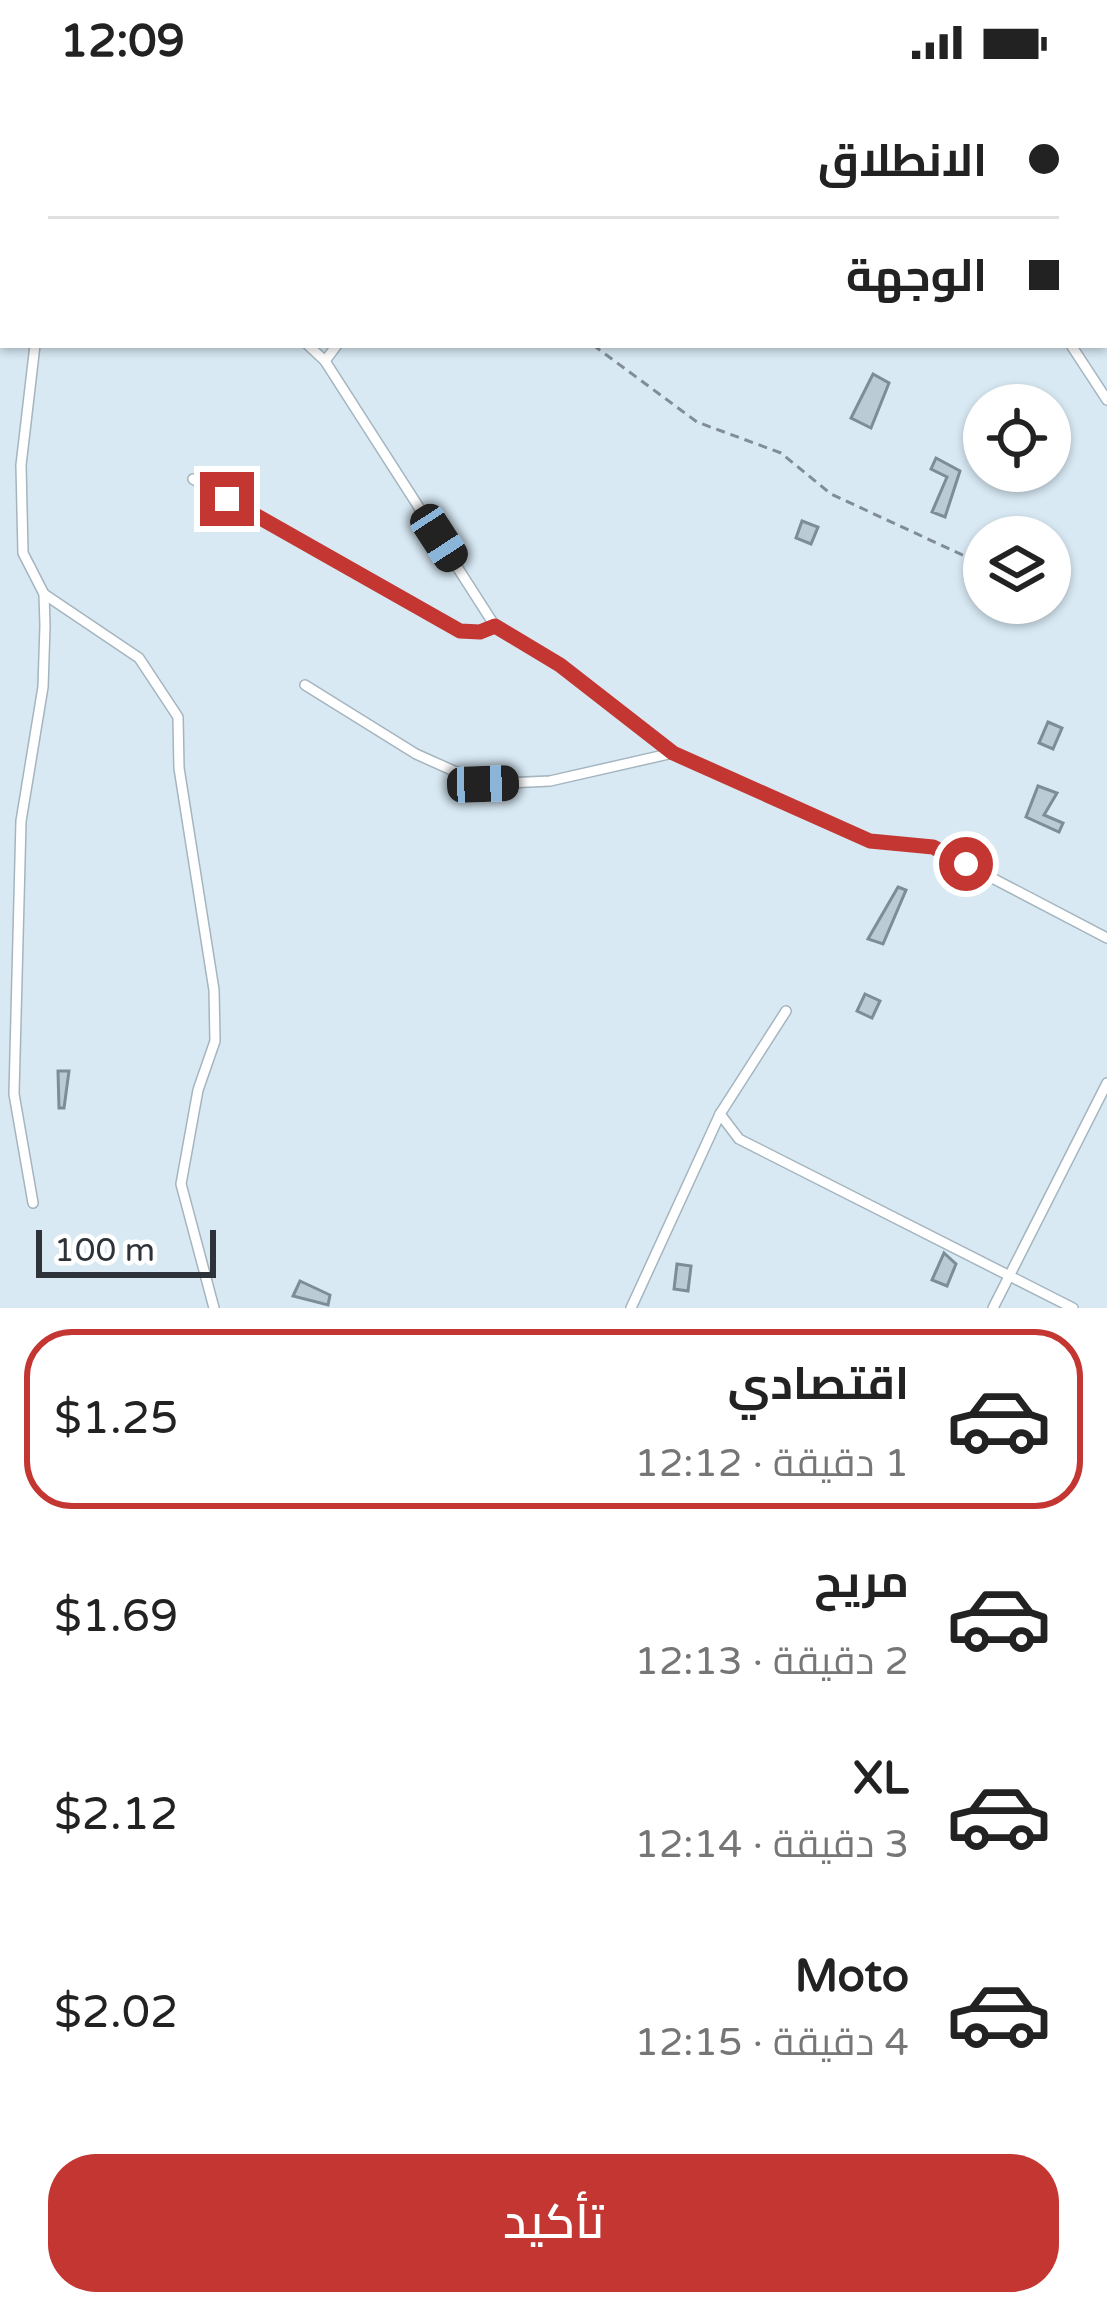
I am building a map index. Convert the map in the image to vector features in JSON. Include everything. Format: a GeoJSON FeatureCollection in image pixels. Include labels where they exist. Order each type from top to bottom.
{"type":"FeatureCollection","features":[{"type":"Feature","properties":{"kind":"street"},"geometry":{"type":"LineString","coordinates":[[33,1203],[14,1094],[21,821],[43,687],[44,594],[23,553],[21,465],[35,348]]}},
{"type":"Feature","properties":{"kind":"street"},"geometry":{"type":"LineString","coordinates":[[311,348],[325,362],[495,626],[560,665],[673,753],[870,841],[933,847],[1107,938]]}},
{"type":"Feature","properties":{"kind":"street"},"geometry":{"type":"LineString","coordinates":[[325,362],[335,348]]}},
{"type":"Feature","properties":{"kind":"street"},"geometry":{"type":"LineString","coordinates":[[1074,348],[1107,400]]}},
{"type":"Feature","properties":{"kind":"street"},"geometry":{"type":"LineString","coordinates":[[193,479],[460,631],[480,632],[495,626]]}},
{"type":"Feature","properties":{"kind":"street"},"geometry":{"type":"LineString","coordinates":[[44,594],[139,658],[178,717],[179,768],[214,990],[214,1024],[181,1184],[214,1308]]}},
{"type":"Feature","properties":{"kind":"street"},"geometry":{"type":"LineString","coordinates":[[305,685],[416,754],[483,784],[550,782],[673,753]]}},
{"type":"Feature","properties":{"kind":"street"},"geometry":{"type":"LineString","coordinates":[[631,1308],[720,1114],[785,1011]]}},
{"type":"Feature","properties":{"kind":"street"},"geometry":{"type":"LineString","coordinates":[[993,1308],[1107,1083]]}},
{"type":"Feature","properties":{"kind":"street"},"geometry":{"type":"LineString","coordinates":[[720,1114],[739,1139],[1073,1308]]}},
{"type":"Feature","properties":{"kind":"path"},"geometry":{"type":"LineString","coordinates":[[597,348],[697,422],[781,453],[831,494],[963,555]]}},
{"type":"Feature","properties":{"kind":"building"},"geometry":{"type":"Polygon","coordinates":[[[873,374],[889,383],[871,428],[851,418],[873,374]]]}},
{"type":"Feature","properties":{"kind":"building"},"geometry":{"type":"Polygon","coordinates":[[[936,458],[960,471],[945,517],[932,512],[947,477],[931,469],[936,458]]]}},
{"type":"Feature","properties":{"kind":"building"},"geometry":{"type":"Polygon","coordinates":[[[802,521],[818,527],[811,544],[796,538],[802,521]]]}},
{"type":"Feature","properties":{"kind":"building"},"geometry":{"type":"Polygon","coordinates":[[[1048,722],[1062,728],[1053,749],[1039,743],[1048,722]]]}},
{"type":"Feature","properties":{"kind":"building"},"geometry":{"type":"Polygon","coordinates":[[[1038,786],[1057,793],[1044,815],[1063,823],[1059,832],[1026,817],[1038,786]]]}},
{"type":"Feature","properties":{"kind":"building"},"geometry":{"type":"Polygon","coordinates":[[[898,887],[906,890],[883,944],[868,939],[898,887]]]}},
{"type":"Feature","properties":{"kind":"building"},"geometry":{"type":"Polygon","coordinates":[[[865,994],[880,1001],[872,1018],[857,1011],[865,994]]]}},
{"type":"Feature","properties":{"kind":"building"},"geometry":{"type":"Polygon","coordinates":[[[58,1071],[69,1071],[64,1108],[59,1108],[58,1071]]]}},
{"type":"Feature","properties":{"kind":"building"},"geometry":{"type":"Polygon","coordinates":[[[944,1253],[956,1264],[947,1286],[932,1280],[944,1253]]]}},
{"type":"Feature","properties":{"kind":"building"},"geometry":{"type":"Polygon","coordinates":[[[677,1264],[691,1266],[688,1291],[674,1289],[677,1264]]]}},
{"type":"Feature","properties":{"kind":"building"},"geometry":{"type":"Polygon","coordinates":[[[300,1281],[330,1295],[328,1305],[293,1296],[300,1281]]]}},
{"type":"Feature","properties":{"kind":"route"},"geometry":{"type":"LineString","coordinates":[[227,499],[460,631],[480,632],[495,626],[560,665],[673,753],[870,841],[933,847],[966,864]]}}]}
